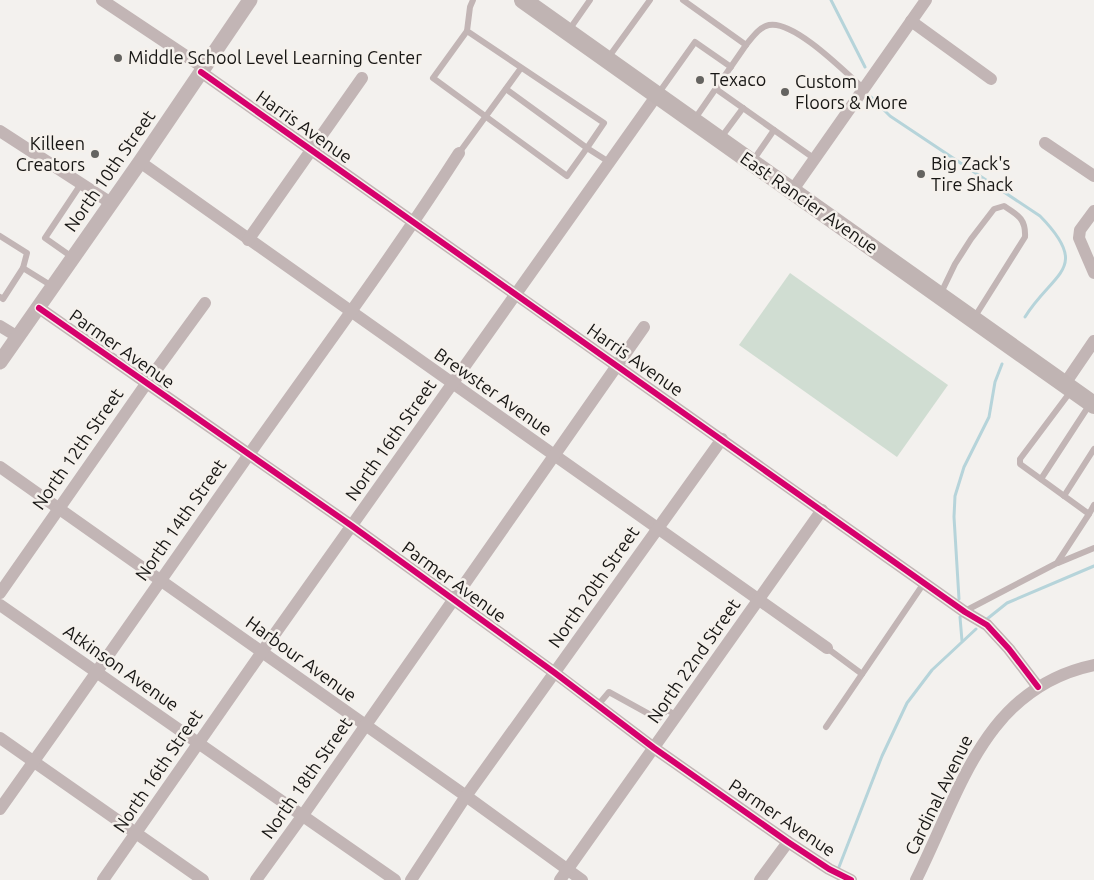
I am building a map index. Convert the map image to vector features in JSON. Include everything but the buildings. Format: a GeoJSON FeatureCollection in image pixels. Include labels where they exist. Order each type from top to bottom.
{"type":"FeatureCollection","features":[{"type":"Feature","properties":{"kind":"main road","name":"East Rancier Avenue"},"geometry":{"type":"LineString","coordinates":[[523,0],[1092,404]]}},
{"type":"Feature","properties":{"kind":"street","name":"Harris Avenue"},"geometry":{"type":"LineString","coordinates":[[102,0],[616,366],[924,583],[987,625],[1009,649],[1038,687]]}},
{"type":"Feature","properties":{"kind":"street","name":"North 10th Street"},"geometry":{"type":"LineString","coordinates":[[0,362],[140,162],[250,0]]}},
{"type":"Feature","properties":{"kind":"street"},"geometry":{"type":"LineString","coordinates":[[792,191],[926,0]]}},
{"type":"Feature","properties":{"kind":"street"},"geometry":{"type":"LineString","coordinates":[[910,21],[991,79]]}},
{"type":"Feature","properties":{"kind":"street"},"geometry":{"type":"LineString","coordinates":[[248,240],[362,78]]}},
{"type":"Feature","properties":{"kind":"street","name":"North 16th Street"},"geometry":{"type":"LineString","coordinates":[[104,880],[262,652],[657,94]]}},
{"type":"Feature","properties":{"kind":"street"},"geometry":{"type":"LineString","coordinates":[[0,131],[111,203]]}},
{"type":"Feature","properties":{"kind":"street"},"geometry":{"type":"LineString","coordinates":[[1045,143],[1094,176]]}},
{"type":"Feature","properties":{"kind":"street","name":"North 14th Street"},"geometry":{"type":"LineString","coordinates":[[0,809],[414,222],[459,153]]}},
{"type":"Feature","properties":{"kind":"street","name":"Brewster Avenue"},"geometry":{"type":"LineString","coordinates":[[140,162],[827,648]]}},
{"type":"Feature","properties":{"kind":"street"},"geometry":{"type":"LineString","coordinates":[[1094,211],[1080,230],[1079,238],[1094,273]]}},
{"type":"Feature","properties":{"kind":"street","name":"North 12th Street"},"geometry":{"type":"LineString","coordinates":[[0,593],[58,508],[205,303]]}},
{"type":"Feature","properties":{"kind":"street","name":"Parmer Avenue"},"geometry":{"type":"LineString","coordinates":[[39,308],[352,526],[555,673],[654,748],[788,842],[829,869],[851,880]]}},
{"type":"Feature","properties":{"kind":"street"},"geometry":{"type":"LineString","coordinates":[[0,326],[18,337]]}},
{"type":"Feature","properties":{"kind":"street","name":"North 18th Street"},"geometry":{"type":"LineString","coordinates":[[256,880],[644,327]]}},
{"type":"Feature","properties":{"kind":"street"},"geometry":{"type":"LineString","coordinates":[[1068,387],[1094,340]]}},
{"type":"Feature","properties":{"kind":"street","name":"North 20th Street"},"geometry":{"type":"LineString","coordinates":[[411,880],[466,796],[722,439]]}},
{"type":"Feature","properties":{"kind":"street","name":"Harbour Avenue"},"geometry":{"type":"LineString","coordinates":[[0,467],[466,796],[563,875],[582,880]]}},
{"type":"Feature","properties":{"kind":"street","name":"North 22nd Street"},"geometry":{"type":"LineString","coordinates":[[563,875],[822,510]]}},
{"type":"Feature","properties":{"kind":"street","name":"Atkinson Avenue"},"geometry":{"type":"LineString","coordinates":[[0,605],[395,880]]}},
{"type":"Feature","properties":{"kind":"street","name":"Cardinal Avenue"},"geometry":{"type":"LineString","coordinates":[[916,880],[970,764],[982,742],[995,725],[1017,703],[1052,678],[1094,665]]}},
{"type":"Feature","properties":{"kind":"street"},"geometry":{"type":"LineString","coordinates":[[0,738],[203,880]]}},
{"type":"Feature","properties":{"kind":"street"},"geometry":{"type":"LineString","coordinates":[[760,880],[788,842]]}},
{"type":"Feature","properties":{"kind":"lane"},"geometry":{"type":"LineString","coordinates":[[467,31],[604,123],[567,176],[434,78],[467,31],[470,7],[474,0]]}},
{"type":"Feature","properties":{"kind":"lane"},"geometry":{"type":"LineString","coordinates":[[568,32],[590,0]]}},
{"type":"Feature","properties":{"kind":"lane"},"geometry":{"type":"LineString","coordinates":[[607,59],[650,0]]}},
{"type":"Feature","properties":{"kind":"lane"},"geometry":{"type":"LineString","coordinates":[[683,0],[746,45]]}},
{"type":"Feature","properties":{"kind":"lane"},"geometry":{"type":"LineString","coordinates":[[693,121],[746,45],[758,32],[769,25],[784,28],[804,38],[830,58],[863,88]]}},
{"type":"Feature","properties":{"kind":"lane"},"geometry":{"type":"LineString","coordinates":[[657,94],[695,42],[731,67]]}},
{"type":"Feature","properties":{"kind":"lane"},"geometry":{"type":"LineString","coordinates":[[459,153],[521,68]]}},
{"type":"Feature","properties":{"kind":"lane"},"geometry":{"type":"LineString","coordinates":[[506,89],[609,162]]}},
{"type":"Feature","properties":{"kind":"lane"},"geometry":{"type":"LineString","coordinates":[[716,89],[815,159]]}},
{"type":"Feature","properties":{"kind":"lane"},"geometry":{"type":"LineString","coordinates":[[720,140],[742,108]]}},
{"type":"Feature","properties":{"kind":"lane"},"geometry":{"type":"LineString","coordinates":[[751,162],[774,130]]}},
{"type":"Feature","properties":{"kind":"lane"},"geometry":{"type":"LineString","coordinates":[[73,258],[45,238],[81,184]]}},
{"type":"Feature","properties":{"kind":"lane"},"geometry":{"type":"LineString","coordinates":[[940,295],[955,264],[994,209],[1004,206],[1019,216],[1026,226],[1025,237],[973,319]]}},
{"type":"Feature","properties":{"kind":"lane"},"geometry":{"type":"LineString","coordinates":[[0,236],[27,253],[24,268],[3,299],[0,297]]}},
{"type":"Feature","properties":{"kind":"lane"},"geometry":{"type":"LineString","coordinates":[[24,268],[53,287]]}},
{"type":"Feature","properties":{"kind":"lane"},"geometry":{"type":"LineString","coordinates":[[1068,387],[1020,459],[1020,464],[1089,514]]}},
{"type":"Feature","properties":{"kind":"lane"},"geometry":{"type":"LineString","coordinates":[[1041,479],[1092,404]]}},
{"type":"Feature","properties":{"kind":"lane"},"geometry":{"type":"LineString","coordinates":[[1064,496],[1094,449]]}},
{"type":"Feature","properties":{"kind":"lane"},"geometry":{"type":"LineString","coordinates":[[1057,563],[1094,505]]}},
{"type":"Feature","properties":{"kind":"lane"},"geometry":{"type":"LineString","coordinates":[[965,611],[1057,563],[1094,548]]}},
{"type":"Feature","properties":{"kind":"lane"},"geometry":{"type":"LineString","coordinates":[[826,727],[924,583]]}},
{"type":"Feature","properties":{"kind":"lane"},"geometry":{"type":"LineString","coordinates":[[827,648],[862,674]]}},
{"type":"Feature","properties":{"kind":"lane"},"geometry":{"type":"LineString","coordinates":[[598,706],[609,692],[658,719],[667,710],[676,715]]}},
{"type":"Feature","properties":{"kind":"shaded area"},"geometry":{"type":"Polygon","coordinates":[[[790,273],[948,385],[897,457],[739,345],[790,273]]]}},
{"type":"Feature","properties":{"kind":"waterway"},"geometry":{"type":"LineString","coordinates":[[831,0],[865,67]]}},
{"type":"Feature","properties":{"kind":"waterway"},"geometry":{"type":"LineString","coordinates":[[871,97],[890,116],[1040,216],[1055,234],[1064,248],[1065,259],[1062,269],[1025,317]]}},
{"type":"Feature","properties":{"kind":"waterway"},"geometry":{"type":"LineString","coordinates":[[959,599],[954,517],[955,496],[964,467],[989,417],[995,382],[1002,364]]}},
{"type":"Feature","properties":{"kind":"waterway"},"geometry":{"type":"LineString","coordinates":[[987,619],[1007,603],[1094,566]]}},
{"type":"Feature","properties":{"kind":"waterway"},"geometry":{"type":"LineString","coordinates":[[960,617],[962,641]]}},
{"type":"Feature","properties":{"kind":"waterway"},"geometry":{"type":"LineString","coordinates":[[839,867],[882,756],[907,703],[932,670],[976,629]]}},
{"type":"Feature","properties":{"kind":"cycle path"},"geometry":{"type":"LineString","coordinates":[[201,72],[965,612],[987,625],[1009,649],[1038,687]]}},
{"type":"Feature","properties":{"kind":"cycle path"},"geometry":{"type":"LineString","coordinates":[[39,308],[352,526],[555,673],[654,748],[788,842],[829,869],[851,880]]}},
{"type":"Feature","properties":{"kind":"place","name":"Middle School Level Learning Center"},"geometry":{"type":"Point","coordinates":[118,58]}},
{"type":"Feature","properties":{"kind":"place","name":"Texaco"},"geometry":{"type":"Point","coordinates":[700,80]}},
{"type":"Feature","properties":{"kind":"place","name":"Custom Floors & More"},"geometry":{"type":"Point","coordinates":[785,92]}},
{"type":"Feature","properties":{"kind":"place","name":"Killeen Creators"},"geometry":{"type":"Point","coordinates":[95,154]}},
{"type":"Feature","properties":{"kind":"place","name":"Big Zack's Tire Shack"},"geometry":{"type":"Point","coordinates":[921,174]}}]}
